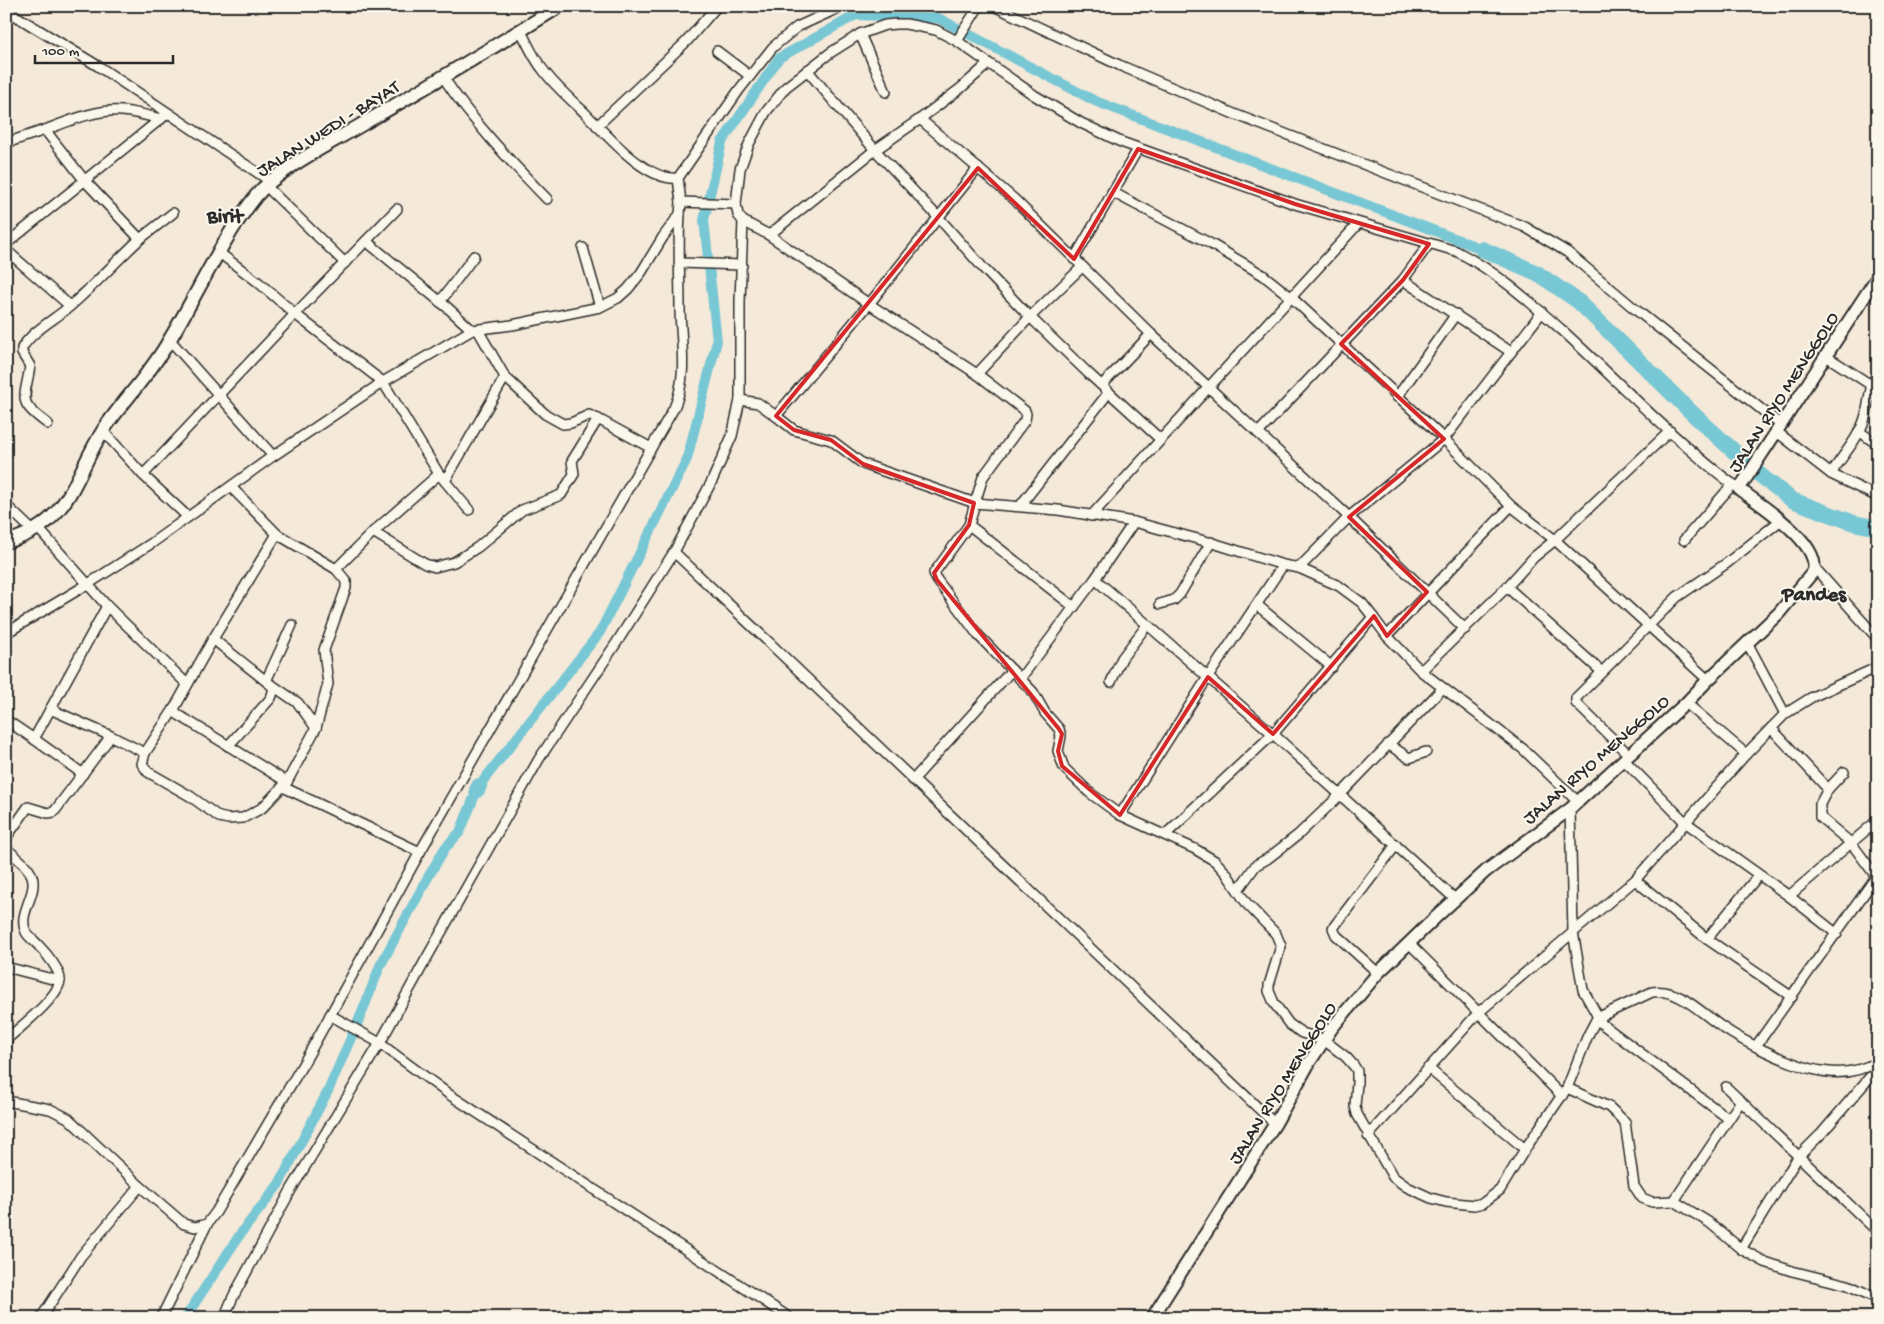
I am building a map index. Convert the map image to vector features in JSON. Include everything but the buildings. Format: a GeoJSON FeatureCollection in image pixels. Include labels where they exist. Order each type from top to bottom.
{"type":"FeatureCollection","features":[{"type":"Feature","properties":{"kind":"main road","name":"JALAN WEDI - BAYAT"},"geometry":{"type":"LineString","coordinates":[[6,542],[36,529],[68,499],[103,431],[170,340],[218,252],[251,203],[268,184],[305,158],[521,31],[544,10],[560,6]]}},
{"type":"Feature","properties":{"kind":"street"},"geometry":{"type":"LineString","coordinates":[[597,126],[687,41],[717,6]]}},
{"type":"Feature","properties":{"kind":"street"},"geometry":{"type":"LineString","coordinates":[[521,31],[545,73],[616,146],[656,175],[669,180],[678,178],[750,76],[773,47],[791,31],[843,6]]}},
{"type":"Feature","properties":{"kind":"street"},"geometry":{"type":"LineString","coordinates":[[994,6],[1119,65],[1234,114],[1525,227],[1567,252],[1831,474],[1878,497]]}},
{"type":"Feature","properties":{"kind":"street"},"geometry":{"type":"LineString","coordinates":[[957,39],[977,9]]}},
{"type":"Feature","properties":{"kind":"street"},"geometry":{"type":"LineString","coordinates":[[6,10],[98,66],[165,116],[268,184],[345,263]]}},
{"type":"Feature","properties":{"kind":"street"},"geometry":{"type":"LineString","coordinates":[[1684,540],[1738,486],[1694,454],[1542,312],[1510,284],[1481,264],[1456,252],[1295,204],[1138,149],[1081,123],[1034,95],[988,64],[957,39],[930,28],[906,24],[885,25],[860,34],[807,70],[777,96],[749,144],[740,169],[733,204],[743,221],[769,235],[869,304],[977,374],[1023,410],[1026,416],[1024,422],[982,478],[969,526],[936,570],[934,576],[974,630],[1033,692],[1045,713],[1061,733],[1058,751],[1062,766],[1090,793],[1120,815],[1165,835],[1215,861],[1247,904],[1276,934],[1280,941],[1280,946],[1269,985],[1269,991],[1274,1004],[1295,1029],[1324,1040],[1346,1057],[1357,1071],[1358,1083],[1355,1106],[1361,1124],[1389,1173],[1402,1184],[1431,1198],[1468,1205],[1483,1203],[1493,1197],[1500,1190],[1564,1092],[1588,1035],[1599,1017],[1652,992],[1668,992],[1682,998],[1724,1028],[1756,1046],[1792,1063],[1813,1070],[1854,1072],[1878,1061]]}},
{"type":"Feature","properties":{"kind":"street"},"geometry":{"type":"LineString","coordinates":[[860,34],[886,92]]}},
{"type":"Feature","properties":{"kind":"street"},"geometry":{"type":"LineString","coordinates":[[717,51],[750,76]]}},
{"type":"Feature","properties":{"kind":"street"},"geometry":{"type":"LineString","coordinates":[[769,235],[875,150],[920,119],[988,64]]}},
{"type":"Feature","properties":{"kind":"street"},"geometry":{"type":"LineString","coordinates":[[807,70],[875,150],[984,269],[1030,317],[1160,439]]}},
{"type":"Feature","properties":{"kind":"street"},"geometry":{"type":"LineString","coordinates":[[443,77],[462,105],[500,151],[547,199]]}},
{"type":"Feature","properties":{"kind":"street"},"geometry":{"type":"LineString","coordinates":[[6,143],[84,116],[124,111],[165,116]]}},
{"type":"Feature","properties":{"kind":"street"},"geometry":{"type":"LineString","coordinates":[[6,244],[165,116]]}},
{"type":"Feature","properties":{"kind":"street"},"geometry":{"type":"LineString","coordinates":[[920,119],[1014,200],[1151,334],[1428,592],[1465,629]]}},
{"type":"Feature","properties":{"kind":"street"},"geometry":{"type":"LineString","coordinates":[[45,130],[85,181],[140,239]]}},
{"type":"Feature","properties":{"kind":"street"},"geometry":{"type":"LineString","coordinates":[[1074,259],[1138,149]]}},
{"type":"Feature","properties":{"kind":"street"},"geometry":{"type":"LineString","coordinates":[[776,416],[978,168]]}},
{"type":"Feature","properties":{"kind":"street"},"geometry":{"type":"LineString","coordinates":[[161,1318],[206,1224],[216,1212],[306,1060],[420,852],[674,408],[681,389],[683,376],[680,214],[684,201],[678,178]]}},
{"type":"Feature","properties":{"kind":"street"},"geometry":{"type":"LineString","coordinates":[[1112,192],[1251,267],[1292,298],[1444,439],[1511,506],[1555,540],[1708,680]]}},
{"type":"Feature","properties":{"kind":"street"},"geometry":{"type":"LineString","coordinates":[[684,201],[733,204]]}},
{"type":"Feature","properties":{"kind":"street"},"geometry":{"type":"LineString","coordinates":[[143,475],[295,314],[397,210]]}},
{"type":"Feature","properties":{"kind":"street"},"geometry":{"type":"LineString","coordinates":[[48,424],[30,412],[26,403],[25,390],[30,366],[22,352],[22,348],[28,339],[70,306],[140,239],[173,213]]}},
{"type":"Feature","properties":{"kind":"street"},"geometry":{"type":"LineString","coordinates":[[6,633],[152,543],[273,456],[383,382],[475,330],[600,307],[618,298],[641,273],[680,214]]}},
{"type":"Feature","properties":{"kind":"street"},"geometry":{"type":"LineString","coordinates":[[224,1318],[233,1297],[291,1190],[379,1043],[540,759],[674,552],[712,481],[732,436],[740,400],[740,265],[743,221]]}},
{"type":"Feature","properties":{"kind":"street"},"geometry":{"type":"LineString","coordinates":[[1091,516],[1358,224]]}},
{"type":"Feature","properties":{"kind":"street"},"geometry":{"type":"LineString","coordinates":[[366,241],[475,330],[505,377],[529,401],[559,423],[571,423],[589,415],[651,448]]}},
{"type":"Feature","properties":{"kind":"street"},"geometry":{"type":"LineString","coordinates":[[1258,433],[1403,280],[1429,244]]}},
{"type":"Feature","properties":{"kind":"street"},"geometry":{"type":"LineString","coordinates":[[583,248],[600,307]]}},
{"type":"Feature","properties":{"kind":"street"},"geometry":{"type":"LineString","coordinates":[[6,250],[70,306]]}},
{"type":"Feature","properties":{"kind":"street"},"geometry":{"type":"LineString","coordinates":[[218,252],[383,382],[442,478],[469,510]]}},
{"type":"Feature","properties":{"kind":"street"},"geometry":{"type":"LineString","coordinates":[[440,302],[474,256]]}},
{"type":"Feature","properties":{"kind":"street"},"geometry":{"type":"LineString","coordinates":[[682,262],[740,265]]}},
{"type":"Feature","properties":{"kind":"street"},"geometry":{"type":"LineString","coordinates":[[977,374],[1030,317],[1082,267]]}},
{"type":"Feature","properties":{"kind":"street","name":"JALAN RIYO MENGGOLO"},"geometry":{"type":"LineString","coordinates":[[1152,1318],[1275,1124],[1324,1040],[1340,1017],[1378,974],[1455,899],[1497,862],[1574,805],[1686,703],[1748,644],[1813,572],[1814,567],[1805,545],[1793,530],[1738,486],[1779,429],[1878,276]]}},
{"type":"Feature","properties":{"kind":"street"},"geometry":{"type":"LineString","coordinates":[[1403,280],[1511,352]]}},
{"type":"Feature","properties":{"kind":"street"},"geometry":{"type":"LineString","coordinates":[[1299,568],[1348,517],[1444,439],[1542,312]]}},
{"type":"Feature","properties":{"kind":"street"},"geometry":{"type":"LineString","coordinates":[[1397,397],[1456,314]]}},
{"type":"Feature","properties":{"kind":"street"},"geometry":{"type":"LineString","coordinates":[[1020,506],[1105,389],[1151,334]]}},
{"type":"Feature","properties":{"kind":"street"},"geometry":{"type":"LineString","coordinates":[[170,340],[273,456]]}},
{"type":"Feature","properties":{"kind":"street"},"geometry":{"type":"LineString","coordinates":[[1826,356],[1871,385]]}},
{"type":"Feature","properties":{"kind":"street"},"geometry":{"type":"LineString","coordinates":[[1831,474],[1859,431],[1865,418],[1871,385],[1878,373]]}},
{"type":"Feature","properties":{"kind":"street"},"geometry":{"type":"LineString","coordinates":[[336,569],[373,532],[442,478],[505,377]]}},
{"type":"Feature","properties":{"kind":"street"},"geometry":{"type":"LineString","coordinates":[[740,400],[758,403],[794,430],[831,440],[863,464],[974,503],[1058,510],[1134,522],[1211,542],[1282,565],[1299,568],[1347,591],[1374,617],[1387,636],[1421,672],[1523,749],[1574,805],[1573,932],[1581,984],[1602,1024],[1729,1119]]}},
{"type":"Feature","properties":{"kind":"street"},"geometry":{"type":"LineString","coordinates":[[373,532],[425,564],[435,567],[454,562],[478,547],[522,510],[562,495],[574,474],[572,461],[598,419]]}},
{"type":"Feature","properties":{"kind":"street"},"geometry":{"type":"LineString","coordinates":[[103,431],[143,475],[188,517]]}},
{"type":"Feature","properties":{"kind":"street"},"geometry":{"type":"LineString","coordinates":[[1421,672],[1534,557],[1555,540],[1670,431]]}},
{"type":"Feature","properties":{"kind":"street"},"geometry":{"type":"LineString","coordinates":[[1859,431],[1878,445]]}},
{"type":"Feature","properties":{"kind":"street"},"geometry":{"type":"LineString","coordinates":[[232,487],[277,534],[336,569],[346,581],[346,588],[324,650],[328,684],[316,728],[285,784],[262,808],[252,815],[235,819],[220,818],[190,796],[148,772],[142,764],[145,753],[174,709],[212,639],[277,534]]}},
{"type":"Feature","properties":{"kind":"street"},"geometry":{"type":"LineString","coordinates":[[6,506],[36,529],[107,606],[187,684]]}},
{"type":"Feature","properties":{"kind":"street"},"geometry":{"type":"LineString","coordinates":[[1387,636],[1511,506]]}},
{"type":"Feature","properties":{"kind":"street"},"geometry":{"type":"LineString","coordinates":[[1781,520],[1727,563],[1677,597],[1575,701],[1685,822],[1758,876],[1789,896],[1837,934]]}},
{"type":"Feature","properties":{"kind":"street"},"geometry":{"type":"LineString","coordinates":[[1020,679],[1095,579],[1134,522]]}},
{"type":"Feature","properties":{"kind":"street"},"geometry":{"type":"LineString","coordinates":[[969,526],[1074,607]]}},
{"type":"Feature","properties":{"kind":"street"},"geometry":{"type":"LineString","coordinates":[[1160,604],[1174,600],[1180,594],[1211,542]]}},
{"type":"Feature","properties":{"kind":"street"},"geometry":{"type":"LineString","coordinates":[[674,552],[1275,1124]]}},
{"type":"Feature","properties":{"kind":"street"},"geometry":{"type":"LineString","coordinates":[[1120,815],[1282,565]]}},
{"type":"Feature","properties":{"kind":"street"},"geometry":{"type":"LineString","coordinates":[[1814,567],[1878,639]]}},
{"type":"Feature","properties":{"kind":"street"},"geometry":{"type":"LineString","coordinates":[[1095,579],[1273,734],[1455,899]]}},
{"type":"Feature","properties":{"kind":"street"},"geometry":{"type":"LineString","coordinates":[[1506,587],[1602,672]]}},
{"type":"Feature","properties":{"kind":"street"},"geometry":{"type":"LineString","coordinates":[[1257,605],[1332,667]]}},
{"type":"Feature","properties":{"kind":"street"},"geometry":{"type":"LineString","coordinates":[[34,739],[107,606]]}},
{"type":"Feature","properties":{"kind":"street"},"geometry":{"type":"LineString","coordinates":[[1165,835],[1273,734],[1374,617]]}},
{"type":"Feature","properties":{"kind":"street"},"geometry":{"type":"LineString","coordinates":[[269,683],[292,625]]}},
{"type":"Feature","properties":{"kind":"street"},"geometry":{"type":"LineString","coordinates":[[1111,682],[1122,658],[1147,625]]}},
{"type":"Feature","properties":{"kind":"street"},"geometry":{"type":"LineString","coordinates":[[212,639],[298,703],[316,728]]}},
{"type":"Feature","properties":{"kind":"street"},"geometry":{"type":"LineString","coordinates":[[1748,644],[1785,714]]}},
{"type":"Feature","properties":{"kind":"street"},"geometry":{"type":"LineString","coordinates":[[1368,1136],[1479,1012],[1635,880],[1746,754],[1785,714],[1812,697],[1878,667]]}},
{"type":"Feature","properties":{"kind":"street"},"geometry":{"type":"LineString","coordinates":[[913,780],[1012,670]]}},
{"type":"Feature","properties":{"kind":"street"},"geometry":{"type":"LineString","coordinates":[[228,746],[273,695],[274,689],[269,683]]}},
{"type":"Feature","properties":{"kind":"street"},"geometry":{"type":"LineString","coordinates":[[1238,890],[1256,865],[1289,843],[1340,795],[1442,689]]}},
{"type":"Feature","properties":{"kind":"street"},"geometry":{"type":"LineString","coordinates":[[1686,703],[1746,754]]}},
{"type":"Feature","properties":{"kind":"street"},"geometry":{"type":"LineString","coordinates":[[50,709],[112,736],[145,753]]}},
{"type":"Feature","properties":{"kind":"street"},"geometry":{"type":"LineString","coordinates":[[174,709],[176,714],[285,784],[420,852]]}},
{"type":"Feature","properties":{"kind":"street"},"geometry":{"type":"LineString","coordinates":[[6,720],[83,774]]}},
{"type":"Feature","properties":{"kind":"street"},"geometry":{"type":"LineString","coordinates":[[1771,728],[1828,789]]}},
{"type":"Feature","properties":{"kind":"street"},"geometry":{"type":"LineString","coordinates":[[6,838],[28,807],[53,813],[112,736]]}},
{"type":"Feature","properties":{"kind":"street"},"geometry":{"type":"LineString","coordinates":[[1388,744],[1409,758],[1426,752]]}},
{"type":"Feature","properties":{"kind":"street"},"geometry":{"type":"LineString","coordinates":[[1756,1046],[1877,878],[1852,844],[1820,817],[1820,804],[1828,789],[1844,772]]}},
{"type":"Feature","properties":{"kind":"street"},"geometry":{"type":"LineString","coordinates":[[1789,896],[1878,820]]}},
{"type":"Feature","properties":{"kind":"street"},"geometry":{"type":"LineString","coordinates":[[1378,974],[1336,935],[1333,928],[1396,846]]}},
{"type":"Feature","properties":{"kind":"street"},"geometry":{"type":"LineString","coordinates":[[6,848],[32,876],[31,894],[24,913],[25,929],[30,938],[40,947],[57,969],[60,981],[49,1000],[6,1040]]}},
{"type":"Feature","properties":{"kind":"street"},"geometry":{"type":"LineString","coordinates":[[1708,939],[1758,876]]}},
{"type":"Feature","properties":{"kind":"street"},"geometry":{"type":"LineString","coordinates":[[1635,880],[1708,939],[1792,997]]}},
{"type":"Feature","properties":{"kind":"street"},"geometry":{"type":"LineString","coordinates":[[1409,944],[1564,1092],[1609,1106],[1626,1122],[1634,1186],[1642,1198],[1652,1202],[1674,1201],[1710,1223],[1742,1249],[1765,1262],[1848,1285],[1878,1299]]}},
{"type":"Feature","properties":{"kind":"street"},"geometry":{"type":"LineString","coordinates":[[6,967],[60,981]]}},
{"type":"Feature","properties":{"kind":"street"},"geometry":{"type":"LineString","coordinates":[[331,1016],[379,1043],[458,1100],[790,1318]]}},
{"type":"Feature","properties":{"kind":"street"},"geometry":{"type":"LineString","coordinates":[[1428,1068],[1525,1149]]}},
{"type":"Feature","properties":{"kind":"street"},"geometry":{"type":"LineString","coordinates":[[1862,1069],[1878,1084]]}},
{"type":"Feature","properties":{"kind":"street"},"geometry":{"type":"LineString","coordinates":[[1742,1249],[1798,1157],[1822,1133],[1870,1076]]}},
{"type":"Feature","properties":{"kind":"street"},"geometry":{"type":"LineString","coordinates":[[1726,1087],[1878,1232]]}},
{"type":"Feature","properties":{"kind":"street"},"geometry":{"type":"LineString","coordinates":[[6,1101],[37,1106],[60,1113],[68,1118],[140,1186],[184,1224],[194,1227],[206,1224]]}},
{"type":"Feature","properties":{"kind":"street"},"geometry":{"type":"LineString","coordinates":[[1674,1201],[1740,1101]]}},
{"type":"Feature","properties":{"kind":"street"},"geometry":{"type":"LineString","coordinates":[[41,1318],[81,1256],[140,1186]]}},
{"type":"Feature","properties":{"kind":"highlighted area"},"geometry":{"type":"Polygon","coordinates":[[[1138,149],[1295,204],[1429,244],[1403,280],[1341,344],[1444,439],[1349,517],[1427,592],[1387,636],[1374,616],[1273,734],[1208,677],[1120,815],[1062,766],[1058,751],[1062,734],[1059,729],[937,580],[934,573],[969,525],[974,503],[863,464],[831,440],[794,430],[776,416],[978,168],[1074,259],[1138,149]]]}},
{"type":"Feature","properties":{"kind":"waterway"},"geometry":{"type":"LineString","coordinates":[[479,786],[600,632],[687,459],[717,341],[704,220],[722,142],[779,58],[856,15],[938,18],[1095,101],[1482,249]]}},
{"type":"Feature","properties":{"kind":"waterway"},"geometry":{"type":"LineString","coordinates":[[1482,249],[1537,273],[1579,302],[1693,414],[1760,475],[1792,500],[1854,523],[1878,528]]}},
{"type":"Feature","properties":{"kind":"waterway"},"geometry":{"type":"LineString","coordinates":[[477,790],[479,786]]}},
{"type":"Feature","properties":{"kind":"waterway"},"geometry":{"type":"LineString","coordinates":[[185,1318],[241,1233],[279,1184],[328,1091],[380,966],[445,848],[460,832],[477,790]]}},
{"type":"Feature","properties":{"kind":"district","name":"Birit"},"geometry":{"type":"Point","coordinates":[225,215]}},
{"type":"Feature","properties":{"kind":"district","name":"Pandes"},"geometry":{"type":"Point","coordinates":[1814,593]}}]}
